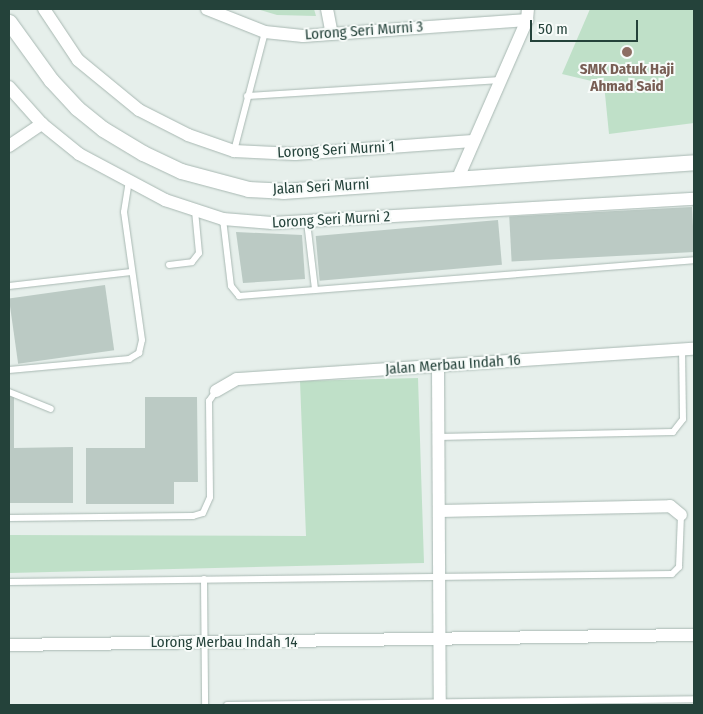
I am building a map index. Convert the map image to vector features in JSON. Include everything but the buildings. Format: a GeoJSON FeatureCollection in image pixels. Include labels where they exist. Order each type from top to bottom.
{"type":"FeatureCollection","features":[{"type":"Feature","properties":{"kind":"street","name":"Lorong Seri Murni 1"},"geometry":{"type":"LineString","coordinates":[[44,9],[78,60],[139,110],[188,135],[234,151],[295,154],[473,141]]}},
{"type":"Feature","properties":{"kind":"street","name":"Lorong Seri Murni 3"},"geometry":{"type":"LineString","coordinates":[[207,9],[264,32],[303,36],[527,14]]}},
{"type":"Feature","properties":{"kind":"street"},"geometry":{"type":"LineString","coordinates":[[328,9],[332,34]]}},
{"type":"Feature","properties":{"kind":"street"},"geometry":{"type":"LineString","coordinates":[[458,178],[501,80],[527,14]]}},
{"type":"Feature","properties":{"kind":"street","name":"Jalan Seri Murni"},"geometry":{"type":"LineString","coordinates":[[9,22],[31,56],[77,108],[135,148],[181,171],[248,189],[282,191],[694,162]]}},
{"type":"Feature","properties":{"kind":"street","name":"Lorong Seri Murni 2"},"geometry":{"type":"LineString","coordinates":[[9,87],[42,124],[79,154],[129,181],[195,211],[223,219],[272,224],[694,199]]}},
{"type":"Feature","properties":{"kind":"street"},"geometry":{"type":"LineString","coordinates":[[9,146],[42,124]]}},
{"type":"Feature","properties":{"kind":"street","name":"Jalan Merbau Indah 16"},"geometry":{"type":"LineString","coordinates":[[216,390],[236,379],[688,350]]}},
{"type":"Feature","properties":{"kind":"street"},"geometry":{"type":"LineString","coordinates":[[438,366],[440,703]]}},
{"type":"Feature","properties":{"kind":"street"},"geometry":{"type":"LineString","coordinates":[[439,511],[670,506],[681,515]]}},
{"type":"Feature","properties":{"kind":"street","name":"Lorong Merbau Indah 14"},"geometry":{"type":"LineString","coordinates":[[9,645],[440,641],[694,635]]}},
{"type":"Feature","properties":{"kind":"lane"},"geometry":{"type":"LineString","coordinates":[[234,151],[264,32]]}},
{"type":"Feature","properties":{"kind":"lane"},"geometry":{"type":"LineString","coordinates":[[247,96],[501,80]]}},
{"type":"Feature","properties":{"kind":"lane"},"geometry":{"type":"LineString","coordinates":[[9,370],[134,357],[142,348],[124,212],[129,181]]}},
{"type":"Feature","properties":{"kind":"lane"},"geometry":{"type":"LineString","coordinates":[[169,265],[192,262],[199,253],[195,211]]}},
{"type":"Feature","properties":{"kind":"lane"},"geometry":{"type":"LineString","coordinates":[[223,219],[231,286],[239,296],[694,260]]}},
{"type":"Feature","properties":{"kind":"lane"},"geometry":{"type":"LineString","coordinates":[[307,222],[315,289]]}},
{"type":"Feature","properties":{"kind":"lane"},"geometry":{"type":"LineString","coordinates":[[9,286],[131,272]]}},
{"type":"Feature","properties":{"kind":"lane"},"geometry":{"type":"LineString","coordinates":[[438,438],[673,432],[683,419],[688,350]]}},
{"type":"Feature","properties":{"kind":"lane"},"geometry":{"type":"LineString","coordinates":[[9,518],[194,516],[203,513],[210,498],[209,401],[216,390]]}},
{"type":"Feature","properties":{"kind":"lane"},"geometry":{"type":"LineString","coordinates":[[9,392],[51,409]]}},
{"type":"Feature","properties":{"kind":"lane"},"geometry":{"type":"LineString","coordinates":[[9,582],[439,579],[672,574],[679,567],[681,515]]}},
{"type":"Feature","properties":{"kind":"lane"},"geometry":{"type":"LineString","coordinates":[[204,580],[205,705]]}},
{"type":"Feature","properties":{"kind":"lane"},"geometry":{"type":"LineString","coordinates":[[227,705],[694,699]]}},
{"type":"Feature","properties":{"kind":"green space"},"geometry":{"type":"Polygon","coordinates":[[[257,9],[314,9],[316,16],[277,15],[257,9]]]}},
{"type":"Feature","properties":{"kind":"green space","name":"SMK Datuk Haji Ahmad Said"},"geometry":{"type":"Polygon","coordinates":[[[590,9],[694,9],[694,123],[609,134],[604,84],[562,74],[590,9]]]}},
{"type":"Feature","properties":{"kind":"green space"},"geometry":{"type":"Polygon","coordinates":[[[418,378],[424,563],[9,573],[9,535],[306,536],[300,381],[418,378]]]}},
{"type":"Feature","properties":{"kind":"place","name":"SMK Datuk Haji Ahmad Said"},"geometry":{"type":"Point","coordinates":[627,52]}}]}
